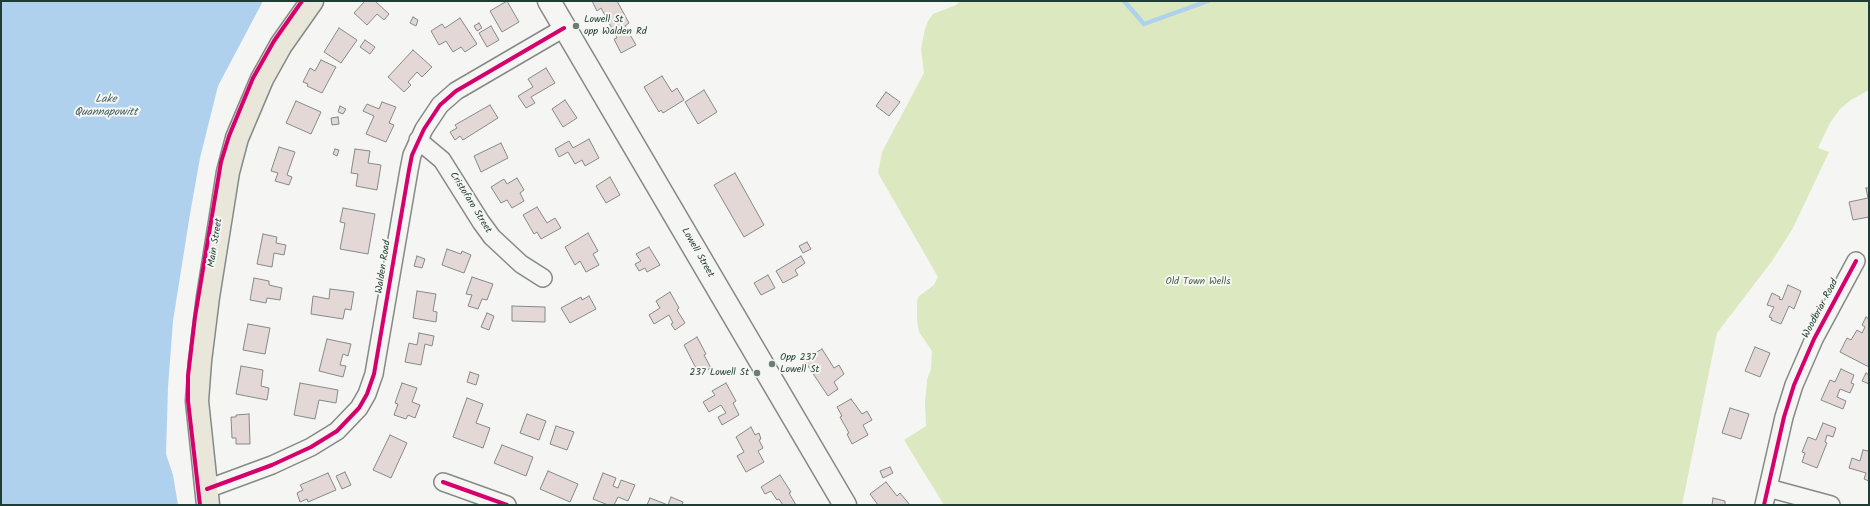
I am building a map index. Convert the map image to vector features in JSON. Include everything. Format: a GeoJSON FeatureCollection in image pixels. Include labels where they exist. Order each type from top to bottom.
{"type":"FeatureCollection","features":[{"type":"Feature","properties":{"kind":"main road","name":"Main Street"},"geometry":{"type":"LineString","coordinates":[[208,497],[197,401],[200,361],[215,243],[228,172],[237,138],[262,79],[280,44],[312,1]]}},
{"type":"Feature","properties":{"kind":"main road","name":"Lowell Street"},"geometry":{"type":"LineString","coordinates":[[549,1],[845,505]]}},
{"type":"Feature","properties":{"kind":"street","name":"Walden Road"},"geometry":{"type":"LineString","coordinates":[[208,497],[311,447],[344,425],[364,400],[374,374],[408,170],[418,140],[435,112],[452,94],[564,28]]}},
{"type":"Feature","properties":{"kind":"street","name":"Cristofaro Street"},"geometry":{"type":"LineString","coordinates":[[418,140],[442,160],[492,237],[521,264],[543,278]]}},
{"type":"Feature","properties":{"kind":"street","name":"Woodbriar Road"},"geometry":{"type":"LineString","coordinates":[[1764,505],[1784,417],[1794,385],[1814,339],[1856,261]]}},
{"type":"Feature","properties":{"kind":"street"},"geometry":{"type":"LineString","coordinates":[[443,482],[507,505]]}},
{"type":"Feature","properties":{"kind":"street"},"geometry":{"type":"LineString","coordinates":[[1768,488],[1831,505]]}},
{"type":"Feature","properties":{"kind":"green space","name":"Old Town Wells"},"geometry":{"type":"Polygon","coordinates":[[[960,1],[1869,1],[1869,90],[1851,100],[1840,109],[1830,123],[1818,148],[1829,152],[1793,228],[1772,261],[1717,333],[1682,505],[944,505],[904,440],[926,426],[925,404],[927,380],[931,369],[932,351],[919,332],[917,320],[917,301],[919,296],[934,285],[938,277],[878,173],[882,152],[924,73],[921,49],[928,21],[933,14],[956,5],[960,1]]]}},
{"type":"Feature","properties":{"kind":"water","name":"Lake Quannapowitt"},"geometry":{"type":"Polygon","coordinates":[[[1,1],[263,1],[218,86],[200,158],[190,214],[173,321],[168,387],[166,454],[173,475],[178,505],[1,505],[1,1]]]}},
{"type":"Feature","properties":{"kind":"building"},"geometry":{"type":"Polygon","coordinates":[[[365,1],[375,1],[389,14],[384,20],[377,14],[367,25],[354,13],[365,1]]]}},
{"type":"Feature","properties":{"kind":"building"},"geometry":{"type":"Polygon","coordinates":[[[507,1],[519,22],[502,32],[490,11],[507,1]]]}},
{"type":"Feature","properties":{"kind":"building"},"geometry":{"type":"Polygon","coordinates":[[[592,1],[617,1],[629,23],[625,26],[636,45],[621,53],[614,39],[617,38],[601,8],[597,11],[592,1]]]}},
{"type":"Feature","properties":{"kind":"building"},"geometry":{"type":"Polygon","coordinates":[[[413,17],[418,20],[416,26],[410,23],[413,17]]]}},
{"type":"Feature","properties":{"kind":"building"},"geometry":{"type":"Polygon","coordinates":[[[460,18],[477,44],[465,52],[461,47],[453,52],[446,41],[439,45],[431,31],[442,24],[445,28],[460,18]]]}},
{"type":"Feature","properties":{"kind":"building"},"geometry":{"type":"Polygon","coordinates":[[[479,23],[482,28],[477,31],[474,26],[479,23]]]}},
{"type":"Feature","properties":{"kind":"building"},"geometry":{"type":"Polygon","coordinates":[[[491,26],[499,40],[487,47],[479,33],[491,26]]]}},
{"type":"Feature","properties":{"kind":"building"},"geometry":{"type":"Polygon","coordinates":[[[339,28],[357,40],[341,63],[324,52],[339,28]]]}},
{"type":"Feature","properties":{"kind":"building"},"geometry":{"type":"Polygon","coordinates":[[[365,40],[375,47],[370,54],[360,47],[365,40]]]}},
{"type":"Feature","properties":{"kind":"building"},"geometry":{"type":"Polygon","coordinates":[[[413,50],[432,67],[422,77],[417,72],[408,82],[411,85],[404,92],[388,77],[413,50]]]}},
{"type":"Feature","properties":{"kind":"building"},"geometry":{"type":"Polygon","coordinates":[[[321,60],[336,67],[322,93],[307,86],[308,84],[303,82],[310,68],[315,71],[321,60]]]}},
{"type":"Feature","properties":{"kind":"building"},"geometry":{"type":"Polygon","coordinates":[[[546,68],[555,83],[531,97],[535,103],[526,108],[518,96],[533,87],[528,79],[546,68]]]}},
{"type":"Feature","properties":{"kind":"building"},"geometry":{"type":"Polygon","coordinates":[[[662,76],[672,92],[677,88],[684,100],[663,113],[661,110],[659,112],[644,87],[662,76]]]}},
{"type":"Feature","properties":{"kind":"building"},"geometry":{"type":"Polygon","coordinates":[[[704,90],[717,112],[698,124],[685,102],[704,90]]]}},
{"type":"Feature","properties":{"kind":"building"},"geometry":{"type":"Polygon","coordinates":[[[886,92],[900,102],[889,116],[876,106],[886,92]]]}},
{"type":"Feature","properties":{"kind":"building"},"geometry":{"type":"Polygon","coordinates":[[[565,100],[577,118],[563,127],[552,109],[565,100]]]}},
{"type":"Feature","properties":{"kind":"building"},"geometry":{"type":"Polygon","coordinates":[[[296,101],[321,112],[311,134],[286,123],[296,101]]]}},
{"type":"Feature","properties":{"kind":"building"},"geometry":{"type":"Polygon","coordinates":[[[382,102],[396,107],[389,123],[394,125],[386,142],[366,134],[374,116],[363,111],[367,104],[379,109],[382,102]]]}},
{"type":"Feature","properties":{"kind":"building"},"geometry":{"type":"Polygon","coordinates":[[[490,105],[498,118],[463,140],[460,136],[455,140],[450,132],[457,128],[455,125],[490,105]]]}},
{"type":"Feature","properties":{"kind":"building"},"geometry":{"type":"Polygon","coordinates":[[[340,106],[346,109],[343,114],[338,112],[340,106]]]}},
{"type":"Feature","properties":{"kind":"building"},"geometry":{"type":"Polygon","coordinates":[[[338,117],[339,124],[332,125],[331,118],[338,117]]]}},
{"type":"Feature","properties":{"kind":"building"},"geometry":{"type":"Polygon","coordinates":[[[589,139],[599,158],[585,166],[582,160],[575,164],[568,152],[559,157],[555,149],[569,141],[573,148],[589,139]]]}},
{"type":"Feature","properties":{"kind":"building"},"geometry":{"type":"Polygon","coordinates":[[[501,143],[508,158],[481,172],[474,156],[501,143]]]}},
{"type":"Feature","properties":{"kind":"building"},"geometry":{"type":"Polygon","coordinates":[[[279,147],[295,152],[287,175],[292,177],[289,185],[275,181],[278,173],[271,171],[279,147]]]}},
{"type":"Feature","properties":{"kind":"building"},"geometry":{"type":"Polygon","coordinates":[[[335,149],[339,150],[337,156],[333,154],[335,149]]]}},
{"type":"Feature","properties":{"kind":"building"},"geometry":{"type":"Polygon","coordinates":[[[355,149],[370,151],[368,163],[381,165],[377,190],[356,186],[358,174],[351,173],[355,149]]]}},
{"type":"Feature","properties":{"kind":"building"},"geometry":{"type":"Polygon","coordinates":[[[735,173],[764,225],[744,237],[714,185],[735,173]]]}},
{"type":"Feature","properties":{"kind":"building"},"geometry":{"type":"Polygon","coordinates":[[[610,177],[620,195],[606,203],[596,186],[610,177]]]}},
{"type":"Feature","properties":{"kind":"building"},"geometry":{"type":"Polygon","coordinates":[[[517,178],[524,190],[520,193],[524,201],[512,208],[507,200],[501,203],[491,187],[504,179],[507,184],[517,178]]]}},
{"type":"Feature","properties":{"kind":"building"},"geometry":{"type":"Polygon","coordinates":[[[1866,188],[1869,188],[1869,217],[1853,220],[1849,202],[1868,198],[1866,188]]]}},
{"type":"Feature","properties":{"kind":"building"},"geometry":{"type":"Polygon","coordinates":[[[537,207],[547,223],[555,218],[561,228],[541,239],[537,232],[534,234],[523,215],[537,207]]]}},
{"type":"Feature","properties":{"kind":"building"},"geometry":{"type":"Polygon","coordinates":[[[343,208],[375,214],[368,254],[340,249],[345,223],[340,222],[343,208]]]}},
{"type":"Feature","properties":{"kind":"building"},"geometry":{"type":"Polygon","coordinates":[[[588,233],[598,251],[593,254],[599,265],[586,272],[580,261],[575,265],[565,247],[588,233]]]}},
{"type":"Feature","properties":{"kind":"building"},"geometry":{"type":"Polygon","coordinates":[[[263,234],[277,237],[276,243],[286,245],[284,255],[274,253],[272,267],[257,264],[263,234]]]}},
{"type":"Feature","properties":{"kind":"building"},"geometry":{"type":"Polygon","coordinates":[[[807,242],[811,249],[803,253],[799,246],[807,242]]]}},
{"type":"Feature","properties":{"kind":"building"},"geometry":{"type":"Polygon","coordinates":[[[649,247],[660,265],[647,272],[645,268],[639,271],[635,264],[641,261],[636,254],[649,247]]]}},
{"type":"Feature","properties":{"kind":"building"},"geometry":{"type":"Polygon","coordinates":[[[447,249],[461,254],[462,251],[471,255],[464,273],[442,265],[447,249]]]}},
{"type":"Feature","properties":{"kind":"building"},"geometry":{"type":"Polygon","coordinates":[[[417,256],[425,259],[422,268],[414,266],[417,256]]]}},
{"type":"Feature","properties":{"kind":"building"},"geometry":{"type":"Polygon","coordinates":[[[801,256],[805,263],[795,270],[798,275],[783,283],[776,271],[801,256]]]}},
{"type":"Feature","properties":{"kind":"building"},"geometry":{"type":"Polygon","coordinates":[[[768,275],[775,288],[761,295],[754,283],[768,275]]]}},
{"type":"Feature","properties":{"kind":"building"},"geometry":{"type":"Polygon","coordinates":[[[472,277],[493,284],[487,300],[482,299],[478,309],[468,306],[472,295],[466,294],[472,277]]]}},
{"type":"Feature","properties":{"kind":"building"},"geometry":{"type":"Polygon","coordinates":[[[254,278],[269,281],[269,285],[282,288],[280,300],[267,298],[266,303],[250,300],[254,278]]]}},
{"type":"Feature","properties":{"kind":"building"},"geometry":{"type":"Polygon","coordinates":[[[1788,285],[1801,291],[1794,309],[1789,306],[1781,324],[1771,320],[1772,318],[1769,317],[1774,307],[1767,305],[1772,293],[1780,297],[1779,299],[1782,300],[1788,285]]]}},
{"type":"Feature","properties":{"kind":"building"},"geometry":{"type":"Polygon","coordinates":[[[330,289],[354,292],[351,310],[345,309],[343,319],[311,314],[313,296],[329,299],[330,289]]]}},
{"type":"Feature","properties":{"kind":"building"},"geometry":{"type":"Polygon","coordinates":[[[417,291],[436,294],[433,311],[437,312],[436,322],[413,318],[417,291]]]}},
{"type":"Feature","properties":{"kind":"building"},"geometry":{"type":"Polygon","coordinates":[[[670,292],[679,308],[677,310],[685,323],[675,330],[671,324],[673,323],[669,315],[654,324],[649,315],[660,308],[656,301],[670,292]]]}},
{"type":"Feature","properties":{"kind":"building"},"geometry":{"type":"Polygon","coordinates":[[[589,296],[596,309],[570,323],[561,308],[581,297],[582,300],[589,296]]]}},
{"type":"Feature","properties":{"kind":"building"},"geometry":{"type":"Polygon","coordinates":[[[512,306],[545,307],[545,322],[512,321],[512,306]]]}},
{"type":"Feature","properties":{"kind":"building"},"geometry":{"type":"Polygon","coordinates":[[[487,313],[494,316],[489,330],[481,327],[487,313]]]}},
{"type":"Feature","properties":{"kind":"building"},"geometry":{"type":"Polygon","coordinates":[[[1866,317],[1869,319],[1869,367],[1840,352],[1847,338],[1851,340],[1857,330],[1862,333],[1865,327],[1862,325],[1866,317]]]}},
{"type":"Feature","properties":{"kind":"building"},"geometry":{"type":"Polygon","coordinates":[[[248,324],[270,328],[265,354],[243,350],[248,324]]]}},
{"type":"Feature","properties":{"kind":"building"},"geometry":{"type":"Polygon","coordinates":[[[419,333],[434,336],[432,346],[425,344],[421,365],[405,362],[409,343],[417,345],[419,333]]]}},
{"type":"Feature","properties":{"kind":"building"},"geometry":{"type":"Polygon","coordinates":[[[697,337],[706,354],[704,355],[711,368],[699,374],[684,345],[697,337]]]}},
{"type":"Feature","properties":{"kind":"building"},"geometry":{"type":"Polygon","coordinates":[[[327,339],[351,344],[348,356],[343,354],[340,365],[346,366],[343,377],[319,371],[327,339]]]}},
{"type":"Feature","properties":{"kind":"building"},"geometry":{"type":"Polygon","coordinates":[[[1755,347],[1770,353],[1760,377],[1745,371],[1755,347]]]}},
{"type":"Feature","properties":{"kind":"building"},"geometry":{"type":"Polygon","coordinates":[[[822,349],[834,368],[839,365],[844,374],[834,382],[838,389],[828,396],[804,360],[822,349]]]}},
{"type":"Feature","properties":{"kind":"building"},"geometry":{"type":"Polygon","coordinates":[[[241,366],[263,370],[261,386],[269,388],[267,400],[236,394],[241,366]]]}},
{"type":"Feature","properties":{"kind":"building"},"geometry":{"type":"Polygon","coordinates":[[[1841,369],[1854,375],[1851,383],[1854,384],[1850,393],[1840,389],[1837,397],[1846,401],[1843,409],[1821,400],[1830,380],[1835,382],[1841,369]]]}},
{"type":"Feature","properties":{"kind":"building"},"geometry":{"type":"Polygon","coordinates":[[[470,372],[479,375],[476,385],[467,382],[470,372]]]}},
{"type":"Feature","properties":{"kind":"building"},"geometry":{"type":"Polygon","coordinates":[[[1866,373],[1869,375],[1869,384],[1862,381],[1866,373]]]}},
{"type":"Feature","properties":{"kind":"building"},"geometry":{"type":"Polygon","coordinates":[[[300,383],[338,390],[336,403],[319,400],[315,419],[294,415],[300,383]]]}},
{"type":"Feature","properties":{"kind":"building"},"geometry":{"type":"Polygon","coordinates":[[[402,383],[417,388],[412,402],[420,405],[415,418],[408,415],[406,419],[394,415],[398,404],[395,403],[402,383]]]}},
{"type":"Feature","properties":{"kind":"building"},"geometry":{"type":"Polygon","coordinates":[[[726,383],[736,401],[733,403],[739,415],[722,425],[718,417],[726,413],[721,405],[709,412],[703,402],[715,395],[712,391],[726,383]]]}},
{"type":"Feature","properties":{"kind":"building"},"geometry":{"type":"Polygon","coordinates":[[[467,398],[483,404],[476,423],[490,428],[483,448],[453,437],[467,398]]]}},
{"type":"Feature","properties":{"kind":"building"},"geometry":{"type":"Polygon","coordinates":[[[851,399],[862,414],[867,411],[872,420],[863,425],[868,435],[852,444],[847,434],[849,433],[840,417],[842,416],[837,407],[851,399]]]}},
{"type":"Feature","properties":{"kind":"building"},"geometry":{"type":"Polygon","coordinates":[[[1730,408],[1749,414],[1741,439],[1722,433],[1730,408]]]}},
{"type":"Feature","properties":{"kind":"building"},"geometry":{"type":"Polygon","coordinates":[[[249,414],[250,444],[236,444],[236,438],[232,438],[231,417],[249,414]]]}},
{"type":"Feature","properties":{"kind":"building"},"geometry":{"type":"Polygon","coordinates":[[[527,414],[546,421],[539,440],[520,433],[527,414]]]}},
{"type":"Feature","properties":{"kind":"building"},"geometry":{"type":"Polygon","coordinates":[[[1823,423],[1836,428],[1833,437],[1827,435],[1825,442],[1827,443],[1817,468],[1802,462],[1805,453],[1802,452],[1808,437],[1816,440],[1823,423]]]}},
{"type":"Feature","properties":{"kind":"building"},"geometry":{"type":"Polygon","coordinates":[[[556,426],[574,432],[567,450],[550,444],[556,426]]]}},
{"type":"Feature","properties":{"kind":"building"},"geometry":{"type":"Polygon","coordinates":[[[751,427],[755,435],[759,433],[761,439],[759,440],[763,448],[758,451],[764,462],[746,472],[737,456],[744,452],[736,437],[751,427]]]}},
{"type":"Feature","properties":{"kind":"building"},"geometry":{"type":"Polygon","coordinates":[[[390,435],[407,443],[391,478],[373,470],[390,435]]]}},
{"type":"Feature","properties":{"kind":"building"},"geometry":{"type":"Polygon","coordinates":[[[502,445],[533,457],[526,476],[494,463],[502,445]]]}},
{"type":"Feature","properties":{"kind":"building"},"geometry":{"type":"Polygon","coordinates":[[[1863,450],[1869,451],[1869,481],[1864,479],[1866,473],[1849,468],[1852,458],[1860,461],[1863,450]]]}},
{"type":"Feature","properties":{"kind":"building"},"geometry":{"type":"Polygon","coordinates":[[[890,467],[893,473],[883,478],[880,471],[890,467]]]}},
{"type":"Feature","properties":{"kind":"building"},"geometry":{"type":"Polygon","coordinates":[[[548,471],[578,484],[570,502],[540,489],[548,471]]]}},
{"type":"Feature","properties":{"kind":"building"},"geometry":{"type":"Polygon","coordinates":[[[345,472],[351,485],[342,489],[336,476],[345,472]]]}},
{"type":"Feature","properties":{"kind":"building"},"geometry":{"type":"Polygon","coordinates":[[[328,473],[336,490],[308,502],[307,499],[300,502],[297,493],[303,490],[300,485],[328,473]]]}},
{"type":"Feature","properties":{"kind":"building"},"geometry":{"type":"Polygon","coordinates":[[[603,473],[616,478],[613,486],[618,488],[621,480],[635,485],[628,501],[618,497],[614,505],[608,505],[593,499],[603,473]]]}},
{"type":"Feature","properties":{"kind":"building"},"geometry":{"type":"Polygon","coordinates":[[[780,475],[791,492],[789,493],[796,505],[783,505],[779,499],[777,500],[771,491],[765,494],[761,487],[780,475]]]}},
{"type":"Feature","properties":{"kind":"building"},"geometry":{"type":"Polygon","coordinates":[[[886,482],[897,496],[900,493],[910,505],[878,505],[870,494],[886,482]]]}},
{"type":"Feature","properties":{"kind":"building"},"geometry":{"type":"Polygon","coordinates":[[[671,497],[683,502],[682,505],[668,505],[671,497]]]}},
{"type":"Feature","properties":{"kind":"building"},"geometry":{"type":"Polygon","coordinates":[[[650,498],[668,505],[647,505],[650,498]]]}},
{"type":"Feature","properties":{"kind":"building"},"geometry":{"type":"Polygon","coordinates":[[[1713,498],[1725,501],[1725,505],[1712,505],[1713,498]]]}},
{"type":"Feature","properties":{"kind":"waterway"},"geometry":{"type":"LineString","coordinates":[[1124,1],[1144,24],[1208,1]]}},
{"type":"Feature","properties":{"kind":"cycle path"},"geometry":{"type":"LineString","coordinates":[[200,505],[188,401],[188,376],[195,317],[221,162],[229,136],[253,78],[274,41],[302,1]]}},
{"type":"Feature","properties":{"kind":"cycle path"},"geometry":{"type":"LineString","coordinates":[[207,489],[272,465],[311,447],[337,431],[359,408],[367,394],[374,374],[412,155],[424,129],[440,105],[456,91],[564,28]]}},
{"type":"Feature","properties":{"kind":"cycle path"},"geometry":{"type":"LineString","coordinates":[[1764,505],[1784,417],[1794,385],[1814,339],[1856,261]]}},
{"type":"Feature","properties":{"kind":"cycle path"},"geometry":{"type":"LineString","coordinates":[[443,482],[507,505]]}},
{"type":"Feature","properties":{"kind":"place","name":"Lowell St opp Walden Rd"},"geometry":{"type":"Point","coordinates":[576,26]}},
{"type":"Feature","properties":{"kind":"place","name":"Opp 237 Lowell St"},"geometry":{"type":"Point","coordinates":[772,364]}},
{"type":"Feature","properties":{"kind":"place","name":"237 Lowell St"},"geometry":{"type":"Point","coordinates":[757,373]}}]}
